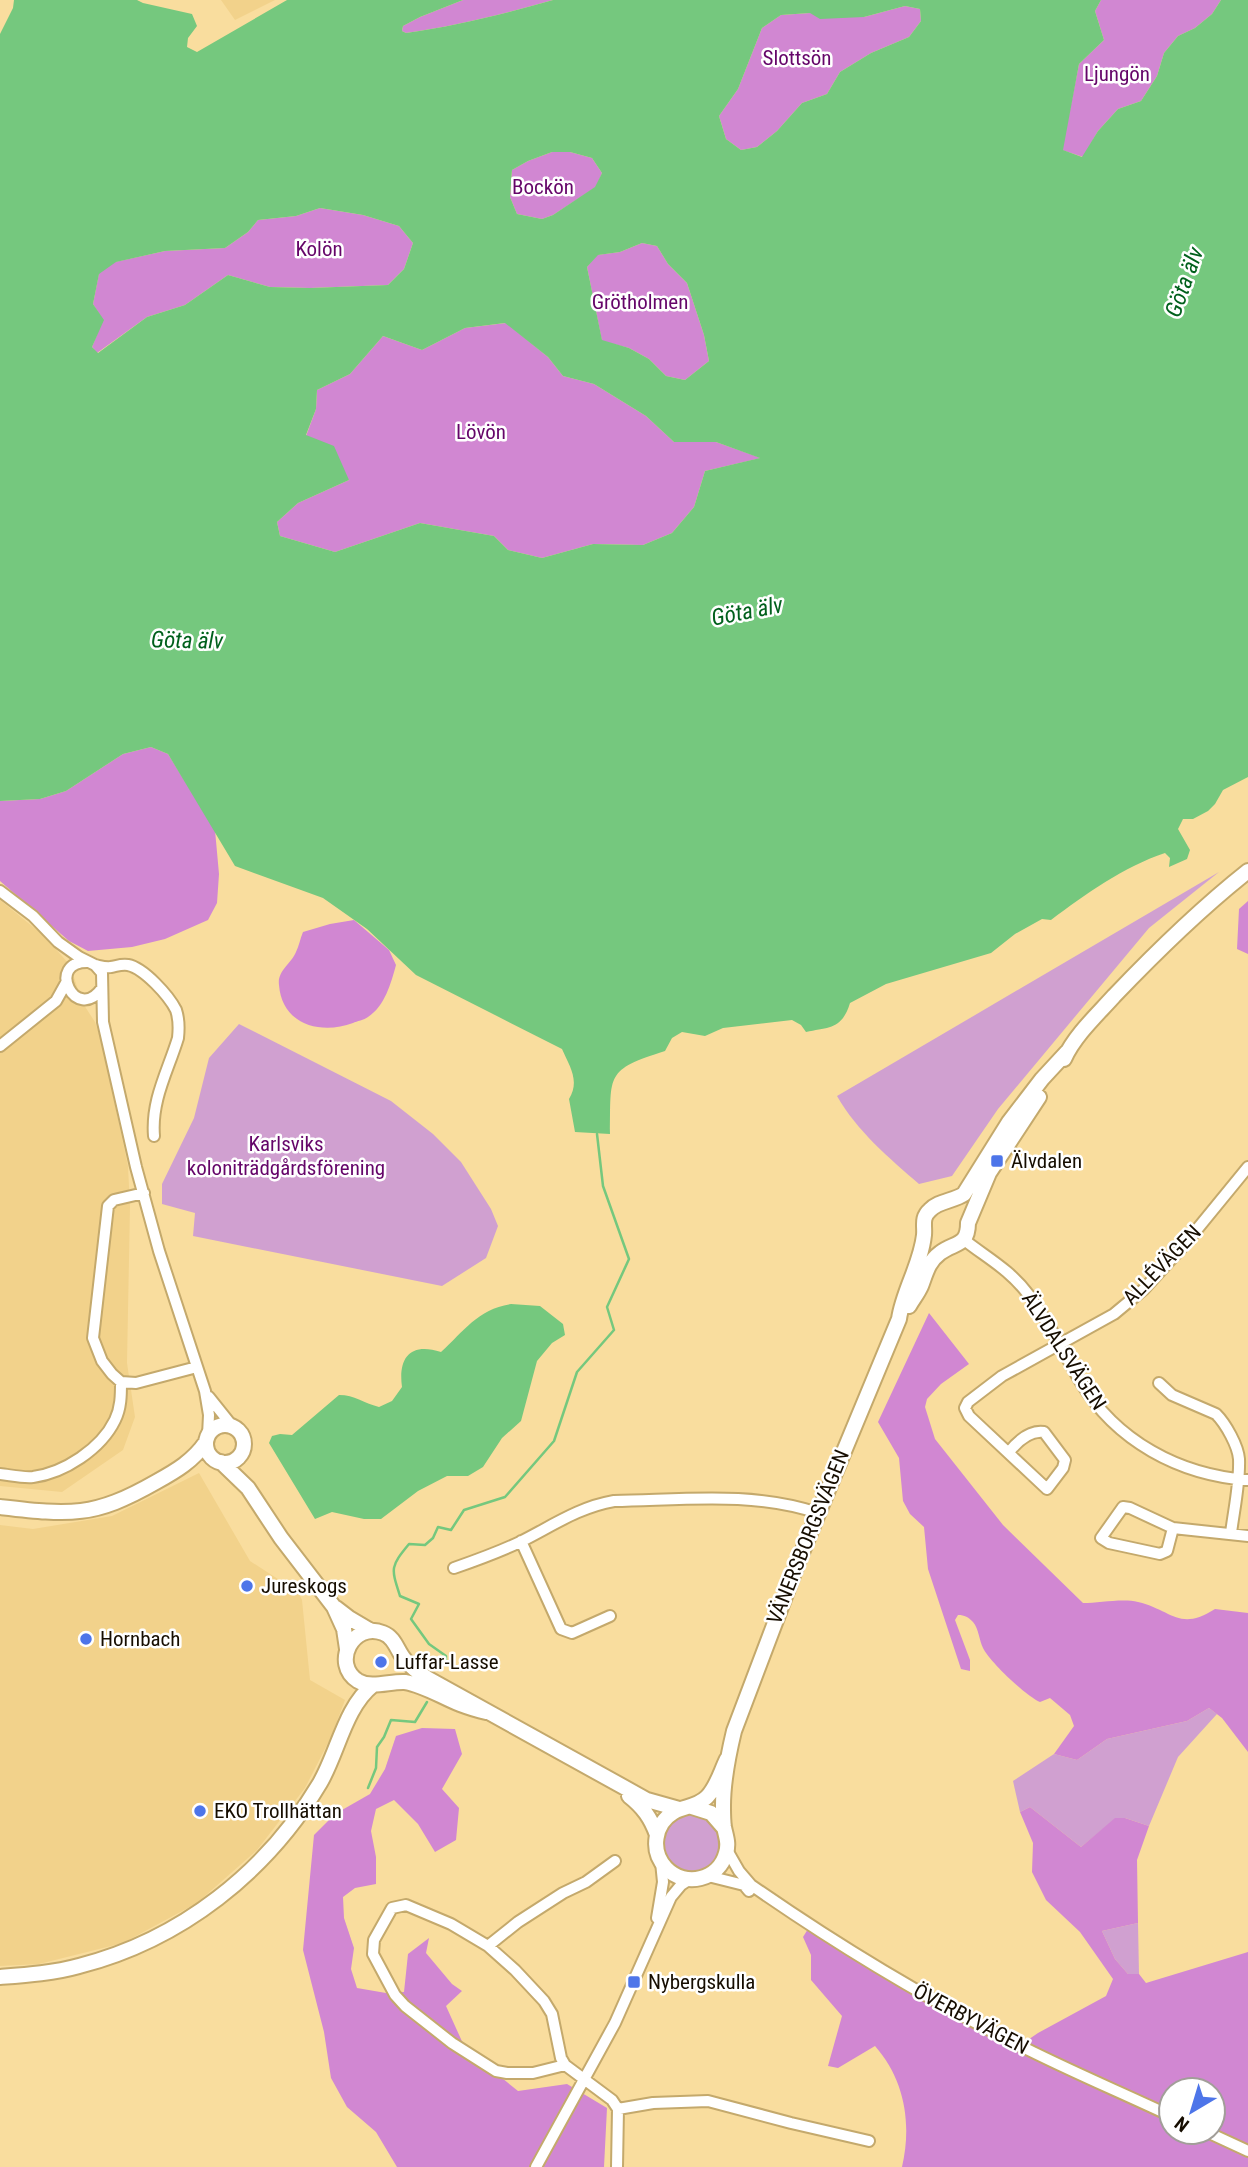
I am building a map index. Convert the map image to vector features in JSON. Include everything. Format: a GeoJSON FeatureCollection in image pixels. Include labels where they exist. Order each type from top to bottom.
{"type":"FeatureCollection","features":[{"type":"Feature","properties":{"kind":"main road","name":"VÄNERSBORGSVÄGEN"},"geometry":{"type":"LineString","coordinates":[[727,1850],[723,1805],[727,1759],[734,1731],[818,1513],[899,1319],[925,1233],[923,1222],[928,1212],[934,1206],[964,1194],[1009,1122],[1097,1015],[1198,913],[1248,871]]}},
{"type":"Feature","properties":{"kind":"main road","name":"VÄNERSBORGSVÄGEN"},"geometry":{"type":"LineString","coordinates":[[899,1319],[920,1287],[931,1261],[964,1239],[989,1173],[1062,1064],[1067,1052]]}},
{"type":"Feature","properties":{"kind":"main road"},"geometry":{"type":"LineString","coordinates":[[944,1203],[960,1208],[968,1223]]}},
{"type":"Feature","properties":{"kind":"main road"},"geometry":{"type":"LineString","coordinates":[[925,1233],[933,1244],[947,1248]]}},
{"type":"Feature","properties":{"kind":"main road"},"geometry":{"type":"LineString","coordinates":[[177,1471],[196,1455],[219,1426],[233,1427],[242,1436],[244,1443],[241,1453],[248,1488]]}},
{"type":"Feature","properties":{"kind":"main road"},"geometry":{"type":"LineString","coordinates":[[207,1438],[208,1452],[248,1488],[281,1538],[334,1607],[344,1629],[347,1649],[345,1661],[351,1693],[350,1715]]}},
{"type":"Feature","properties":{"kind":"main road"},"geometry":{"type":"LineString","coordinates":[[0,1507],[59,1513],[99,1509],[123,1500],[177,1471],[201,1463],[234,1460],[241,1453]]}},
{"type":"Feature","properties":{"kind":"main road"},"geometry":{"type":"LineString","coordinates":[[334,1607],[372,1631],[387,1635],[406,1661],[427,1678],[486,1712],[647,1800],[711,1813],[724,1828]]}},
{"type":"Feature","properties":{"kind":"main road"},"geometry":{"type":"LineString","coordinates":[[347,1649],[356,1636],[372,1631]]}},
{"type":"Feature","properties":{"kind":"main road"},"geometry":{"type":"LineString","coordinates":[[0,1977],[64,1970],[113,1955],[172,1929],[212,1903],[254,1867],[296,1819],[328,1769],[350,1715],[361,1696],[396,1672],[399,1652]]}},
{"type":"Feature","properties":{"kind":"main road"},"geometry":{"type":"LineString","coordinates":[[349,1672],[361,1682],[405,1682],[461,1705],[486,1712]]}},
{"type":"Feature","properties":{"kind":"main road"},"geometry":{"type":"LineString","coordinates":[[581,1762],[601,1767],[655,1795],[683,1800],[698,1794],[703,1788],[734,1731]]}},
{"type":"Feature","properties":{"kind":"main road","name":"VÄNERSBORGSVÄGEN"},"geometry":{"type":"LineString","coordinates":[[657,1835],[664,1820],[707,1797],[727,1759]]}},
{"type":"Feature","properties":{"kind":"main road"},"geometry":{"type":"LineString","coordinates":[[612,1782],[641,1806],[654,1825],[657,1835],[656,1848],[661,1862],[673,1874],[690,1879],[708,1875],[720,1865],[727,1850]]}},
{"type":"Feature","properties":{"kind":"street"},"geometry":{"type":"LineString","coordinates":[[0,891],[33,916],[58,942],[100,970],[103,984],[103,1022],[159,1251],[205,1391],[209,1415],[207,1438]]}},
{"type":"Feature","properties":{"kind":"street"},"geometry":{"type":"LineString","coordinates":[[0,1046],[56,1001],[66,983],[69,970],[58,942]]}},
{"type":"Feature","properties":{"kind":"street"},"geometry":{"type":"LineString","coordinates":[[69,970],[77,963],[111,967],[127,965],[139,970],[165,995],[176,1011],[178,1038],[156,1101],[154,1136]]}},
{"type":"Feature","properties":{"kind":"street"},"geometry":{"type":"LineString","coordinates":[[56,1001],[93,997],[111,967]]}},
{"type":"Feature","properties":{"kind":"street"},"geometry":{"type":"LineString","coordinates":[[66,983],[69,990],[90,1005],[103,1022]]}},
{"type":"Feature","properties":{"kind":"street","name":"ALLÉVÄGEN"},"geometry":{"type":"LineString","coordinates":[[1009,1452],[969,1416],[965,1408],[968,1402],[1002,1376],[1114,1314],[1144,1289],[1248,1167]]}},
{"type":"Feature","properties":{"kind":"street"},"geometry":{"type":"LineString","coordinates":[[144,1193],[114,1200],[108,1206],[93,1338],[102,1361],[121,1382],[136,1383],[197,1367]]}},
{"type":"Feature","properties":{"kind":"street","name":"ÄLVDALSVÄGEN"},"geometry":{"type":"LineString","coordinates":[[964,1239],[1016,1279],[1040,1310],[1091,1397],[1109,1420],[1159,1456],[1214,1475],[1242,1479]]}},
{"type":"Feature","properties":{"kind":"street"},"geometry":{"type":"LineString","coordinates":[[0,1474],[29,1478],[45,1475],[80,1458],[103,1437],[116,1419],[121,1382]]}},
{"type":"Feature","properties":{"kind":"street"},"geometry":{"type":"LineString","coordinates":[[1159,1382],[1172,1395],[1216,1414],[1222,1420],[1237,1451],[1242,1479],[1231,1533]]}},
{"type":"Feature","properties":{"kind":"street"},"geometry":{"type":"LineString","coordinates":[[205,1391],[233,1427]]}},
{"type":"Feature","properties":{"kind":"street"},"geometry":{"type":"LineString","coordinates":[[1037,1431],[1044,1432],[1065,1460],[1063,1468],[1048,1489],[1009,1452],[1016,1443],[1037,1431]]}},
{"type":"Feature","properties":{"kind":"street"},"geometry":{"type":"LineString","coordinates":[[454,1568],[521,1541],[577,1511],[614,1501],[745,1499],[785,1503],[818,1513]]}},
{"type":"Feature","properties":{"kind":"street"},"geometry":{"type":"LineString","coordinates":[[1173,1528],[1167,1551],[1160,1554],[1110,1543],[1101,1538],[1123,1507],[1173,1528],[1248,1536]]}},
{"type":"Feature","properties":{"kind":"street"},"geometry":{"type":"LineString","coordinates":[[521,1541],[561,1629],[572,1633],[610,1616]]}},
{"type":"Feature","properties":{"kind":"street","name":"ÖVERBYVÄGEN"},"geometry":{"type":"LineString","coordinates":[[727,1850],[738,1871],[751,1885],[936,2001],[1008,2040],[1157,2109]]}},
{"type":"Feature","properties":{"kind":"street"},"geometry":{"type":"LineString","coordinates":[[488,1946],[518,1922],[563,1893],[586,1882],[615,1861]]}},
{"type":"Feature","properties":{"kind":"street"},"geometry":{"type":"LineString","coordinates":[[656,1931],[663,1882],[661,1862]]}},
{"type":"Feature","properties":{"kind":"street","name":"ÖVERBYVÄGEN"},"geometry":{"type":"LineString","coordinates":[[708,1875],[744,1885],[747,1890],[781,1906]]}},
{"type":"Feature","properties":{"kind":"street"},"geometry":{"type":"LineString","coordinates":[[536,2167],[615,2022],[671,1897],[690,1879]]}},
{"type":"Feature","properties":{"kind":"street"},"geometry":{"type":"LineString","coordinates":[[565,2065],[533,2073],[507,2073],[488,2067],[405,2006],[394,1995],[373,1954],[374,1940],[392,1908],[406,1905],[451,1924],[488,1946],[544,2001],[552,2014],[561,2058],[565,2065],[612,2101],[618,2109],[617,2167]]}},
{"type":"Feature","properties":{"kind":"street"},"geometry":{"type":"LineString","coordinates":[[618,2109],[653,2103],[708,2101],[869,2141]]}},
{"type":"Feature","properties":{"kind":"street"},"geometry":{"type":"LineString","coordinates":[[1227,2141],[1248,2151]]}},
{"type":"Feature","properties":{"kind":"shaded area"},"geometry":{"type":"Polygon","coordinates":[[[221,0],[275,0],[235,20],[221,0]]]}},
{"type":"Feature","properties":{"kind":"shaded area"},"geometry":{"type":"Polygon","coordinates":[[[0,900],[43,935],[70,965],[82,1002],[95,1022],[101,1039],[128,1166],[130,1207],[127,1363],[135,1417],[123,1450],[62,1492],[0,1486],[0,900]]]}},
{"type":"Feature","properties":{"kind":"shaded area"},"geometry":{"type":"Polygon","coordinates":[[[199,1473],[250,1561],[298,1592],[302,1600],[310,1680],[345,1700],[331,1737],[305,1788],[257,1850],[197,1903],[123,1943],[39,1964],[0,1966],[0,1525],[33,1529],[112,1516],[199,1473]]]}},
{"type":"Feature","properties":{"kind":"green space"},"geometry":{"type":"Polygon","coordinates":[[[463,0],[553,0],[462,23],[406,33],[402,31],[403,26],[420,17],[463,0]]]}},
{"type":"Feature","properties":{"kind":"green space","name":"Ljungön"},"geometry":{"type":"Polygon","coordinates":[[[1101,0],[1221,0],[1212,14],[1195,28],[1178,36],[1164,53],[1157,76],[1141,101],[1118,109],[1098,131],[1083,157],[1062,150],[1079,64],[1104,40],[1095,11],[1101,0]]]}},
{"type":"Feature","properties":{"kind":"green space","name":"Slottsön"},"geometry":{"type":"Polygon","coordinates":[[[905,6],[920,9],[921,21],[909,37],[871,53],[840,72],[827,94],[802,103],[777,131],[757,147],[741,150],[726,139],[719,116],[738,89],[762,28],[781,15],[810,13],[864,17],[905,6]]]}},
{"type":"Feature","properties":{"kind":"green space","name":"Bockön"},"geometry":{"type":"Polygon","coordinates":[[[552,152],[570,152],[592,158],[602,173],[596,187],[553,215],[542,219],[517,214],[510,197],[512,170],[552,152]]]}},
{"type":"Feature","properties":{"kind":"green space","name":"Kolön"},"geometry":{"type":"Polygon","coordinates":[[[320,208],[363,215],[399,226],[413,243],[404,269],[388,285],[310,288],[270,287],[228,275],[185,305],[147,317],[97,353],[92,347],[103,320],[93,304],[99,273],[115,262],[165,251],[225,248],[248,232],[258,220],[296,216],[320,208]]]}},
{"type":"Feature","properties":{"kind":"green space","name":"Grötholmen"},"geometry":{"type":"Polygon","coordinates":[[[642,243],[657,246],[668,264],[687,283],[704,335],[709,361],[685,380],[666,376],[649,359],[629,348],[602,341],[587,267],[597,255],[620,252],[642,243]]]}},
{"type":"Feature","properties":{"kind":"green space","name":"Lövön"},"geometry":{"type":"Polygon","coordinates":[[[506,323],[548,357],[563,376],[594,384],[646,416],[674,442],[716,442],[761,458],[705,471],[694,507],[672,533],[643,545],[593,544],[542,558],[508,550],[494,536],[420,523],[335,552],[280,536],[277,522],[298,503],[349,480],[306,436],[316,409],[317,390],[350,374],[383,336],[422,350],[465,328],[506,323]]]}},
{"type":"Feature","properties":{"kind":"green space"},"geometry":{"type":"Polygon","coordinates":[[[151,747],[168,754],[215,830],[219,874],[217,903],[208,920],[165,939],[132,947],[88,951],[69,941],[0,881],[0,801],[40,799],[66,791],[123,754],[151,747]]]}},
{"type":"Feature","properties":{"kind":"green space"},"geometry":{"type":"Polygon","coordinates":[[[1219,872],[1149,928],[998,1109],[952,1176],[919,1184],[864,1132],[837,1096],[1219,872]]]}},
{"type":"Feature","properties":{"kind":"green space"},"geometry":{"type":"Polygon","coordinates":[[[1248,901],[1248,954],[1237,949],[1239,909],[1248,901]]]}},
{"type":"Feature","properties":{"kind":"green space"},"geometry":{"type":"Polygon","coordinates":[[[354,920],[389,950],[396,965],[386,994],[379,1007],[363,1020],[328,1028],[305,1024],[287,1010],[279,985],[280,976],[294,956],[303,932],[354,920]]]}},
{"type":"Feature","properties":{"kind":"green space","name":"Karlsviks koloniträdgårdsförening"},"geometry":{"type":"Polygon","coordinates":[[[239,1024],[391,1101],[433,1134],[461,1162],[491,1209],[498,1226],[486,1258],[442,1286],[193,1236],[195,1213],[162,1204],[162,1184],[194,1118],[209,1058],[239,1024]]]}},
{"type":"Feature","properties":{"kind":"green space"},"geometry":{"type":"Polygon","coordinates":[[[929,1313],[969,1364],[941,1384],[927,1399],[925,1407],[935,1439],[1003,1525],[1083,1603],[1132,1601],[1184,1619],[1203,1616],[1215,1609],[1248,1613],[1248,1752],[1222,1718],[1209,1708],[1187,1721],[1107,1739],[1077,1760],[1054,1754],[1074,1726],[1070,1715],[1050,1698],[1040,1702],[1034,1699],[1000,1670],[983,1648],[973,1622],[958,1615],[955,1620],[970,1660],[970,1671],[961,1669],[928,1569],[924,1527],[910,1514],[903,1501],[899,1458],[878,1422],[929,1313]]]}},
{"type":"Feature","properties":{"kind":"green space"},"geometry":{"type":"Polygon","coordinates":[[[1209,1708],[1217,1714],[1178,1757],[1149,1826],[1125,1818],[1115,1819],[1081,1847],[1030,1807],[1020,1812],[1013,1781],[1054,1754],[1077,1760],[1107,1739],[1187,1721],[1209,1708]]]}},
{"type":"Feature","properties":{"kind":"green space"},"geometry":{"type":"Polygon","coordinates":[[[422,1728],[455,1729],[462,1754],[442,1789],[459,1808],[456,1840],[435,1852],[418,1824],[394,1800],[376,1809],[371,1831],[376,1857],[376,1884],[355,1888],[343,1897],[344,1918],[354,1948],[351,1969],[357,1988],[386,1993],[404,1992],[408,1954],[429,1938],[426,1953],[452,1984],[462,1991],[446,2006],[465,2048],[518,2091],[567,2084],[607,2108],[604,2167],[397,2167],[376,2132],[347,2107],[331,2078],[324,2032],[303,1950],[314,1835],[335,1814],[370,1794],[385,1769],[396,1736],[422,1728]]]}},
{"type":"Feature","properties":{"kind":"green space"},"geometry":{"type":"Polygon","coordinates":[[[1030,1807],[1081,1847],[1115,1818],[1125,1818],[1149,1826],[1137,1860],[1138,1923],[1102,1931],[1115,1959],[1128,1974],[1139,1974],[1146,1983],[1248,1952],[1248,2167],[902,2167],[906,2119],[899,2088],[885,2059],[875,2046],[838,2068],[828,2066],[842,2016],[811,1980],[811,1955],[803,1937],[808,1929],[1016,2048],[1106,1996],[1113,1979],[1080,1932],[1046,1900],[1032,1872],[1033,1843],[1020,1812],[1030,1807]]]}},
{"type":"Feature","properties":{"kind":"green space"},"geometry":{"type":"Polygon","coordinates":[[[687,1813],[699,1813],[718,1826],[723,1843],[721,1855],[710,1868],[699,1873],[687,1873],[668,1860],[663,1849],[663,1837],[676,1818],[687,1813]]]}},
{"type":"Feature","properties":{"kind":"green space"},"geometry":{"type":"Polygon","coordinates":[[[1138,1923],[1139,1974],[1128,1974],[1115,1959],[1102,1931],[1138,1923]]]}},
{"type":"Feature","properties":{"kind":"water","name":"Göta älv"},"geometry":{"type":"Polygon","coordinates":[[[14,0],[137,0],[192,14],[197,26],[188,38],[187,47],[197,52],[287,0],[463,0],[403,26],[402,31],[406,33],[480,19],[553,0],[1101,0],[1095,11],[1104,40],[1079,64],[1063,150],[1082,157],[1098,131],[1118,109],[1141,101],[1157,76],[1164,53],[1178,36],[1195,28],[1212,14],[1221,0],[1248,0],[1248,777],[1223,790],[1208,811],[1193,819],[1183,819],[1178,829],[1190,850],[1187,859],[1169,867],[1170,858],[1165,853],[1134,866],[1091,891],[1051,920],[1042,919],[1015,934],[991,953],[886,984],[850,1003],[843,1018],[834,1025],[806,1032],[792,1020],[723,1028],[705,1036],[682,1032],[672,1038],[665,1051],[631,1064],[615,1077],[612,1086],[610,1134],[575,1132],[569,1099],[574,1080],[562,1049],[416,975],[367,929],[323,898],[235,866],[168,754],[151,747],[123,754],[66,791],[40,799],[0,801],[0,34],[13,8],[14,0]],[[905,6],[864,17],[820,19],[810,13],[781,15],[762,28],[738,89],[719,116],[726,139],[741,150],[757,147],[777,131],[802,103],[827,94],[840,72],[871,53],[909,37],[921,21],[920,9],[905,6]],[[552,152],[512,170],[510,197],[517,214],[542,219],[553,215],[595,187],[602,173],[592,158],[570,152],[552,152]],[[320,208],[296,216],[258,220],[248,232],[225,248],[165,251],[116,262],[99,274],[93,304],[104,320],[92,347],[98,353],[147,317],[185,305],[228,275],[270,287],[310,288],[388,285],[404,269],[413,243],[399,226],[363,215],[320,208]],[[642,243],[620,252],[598,255],[587,267],[602,340],[629,348],[649,359],[666,376],[685,380],[709,361],[704,335],[687,283],[668,264],[657,246],[642,243]],[[505,323],[465,328],[422,350],[383,336],[350,374],[317,390],[316,409],[306,435],[334,446],[349,480],[298,503],[277,522],[280,536],[335,552],[420,523],[494,536],[508,550],[542,558],[593,544],[643,545],[672,533],[694,507],[705,471],[760,458],[716,442],[674,442],[646,416],[594,384],[563,376],[548,357],[505,323]]]}},
{"type":"Feature","properties":{"kind":"water"},"geometry":{"type":"Polygon","coordinates":[[[511,1304],[540,1306],[563,1324],[565,1335],[552,1343],[537,1361],[521,1421],[502,1438],[483,1467],[468,1476],[447,1476],[418,1491],[381,1519],[364,1519],[332,1512],[315,1519],[269,1443],[272,1436],[292,1435],[339,1395],[350,1396],[379,1407],[392,1401],[402,1387],[402,1368],[408,1355],[421,1349],[441,1352],[480,1316],[511,1304]]]}},
{"type":"Feature","properties":{"kind":"waterway"},"geometry":{"type":"LineString","coordinates":[[446,1665],[446,1656],[429,1644],[411,1619],[419,1604],[400,1596],[394,1573],[395,1563],[409,1544],[425,1545],[433,1538],[438,1527],[451,1530],[464,1510],[505,1497],[554,1441],[577,1372],[614,1330],[607,1307],[629,1259],[603,1186],[597,1134]]}},
{"type":"Feature","properties":{"kind":"waterway"},"geometry":{"type":"LineString","coordinates":[[368,1788],[376,1768],[377,1747],[391,1720],[415,1722],[427,1702]]}},
{"type":"Feature","properties":{"kind":"place","name":"Älvdalen"},"geometry":{"type":"Point","coordinates":[997,1161]}},
{"type":"Feature","properties":{"kind":"place","name":"Jureskogs"},"geometry":{"type":"Point","coordinates":[247,1586]}},
{"type":"Feature","properties":{"kind":"place","name":"Hornbach"},"geometry":{"type":"Point","coordinates":[86,1639]}},
{"type":"Feature","properties":{"kind":"place","name":"Luffar-Lasse"},"geometry":{"type":"Point","coordinates":[381,1662]}},
{"type":"Feature","properties":{"kind":"place","name":"EKO Trollhättan"},"geometry":{"type":"Point","coordinates":[200,1811]}},
{"type":"Feature","properties":{"kind":"place","name":"Nybergskulla"},"geometry":{"type":"Point","coordinates":[634,1982]}}]}
